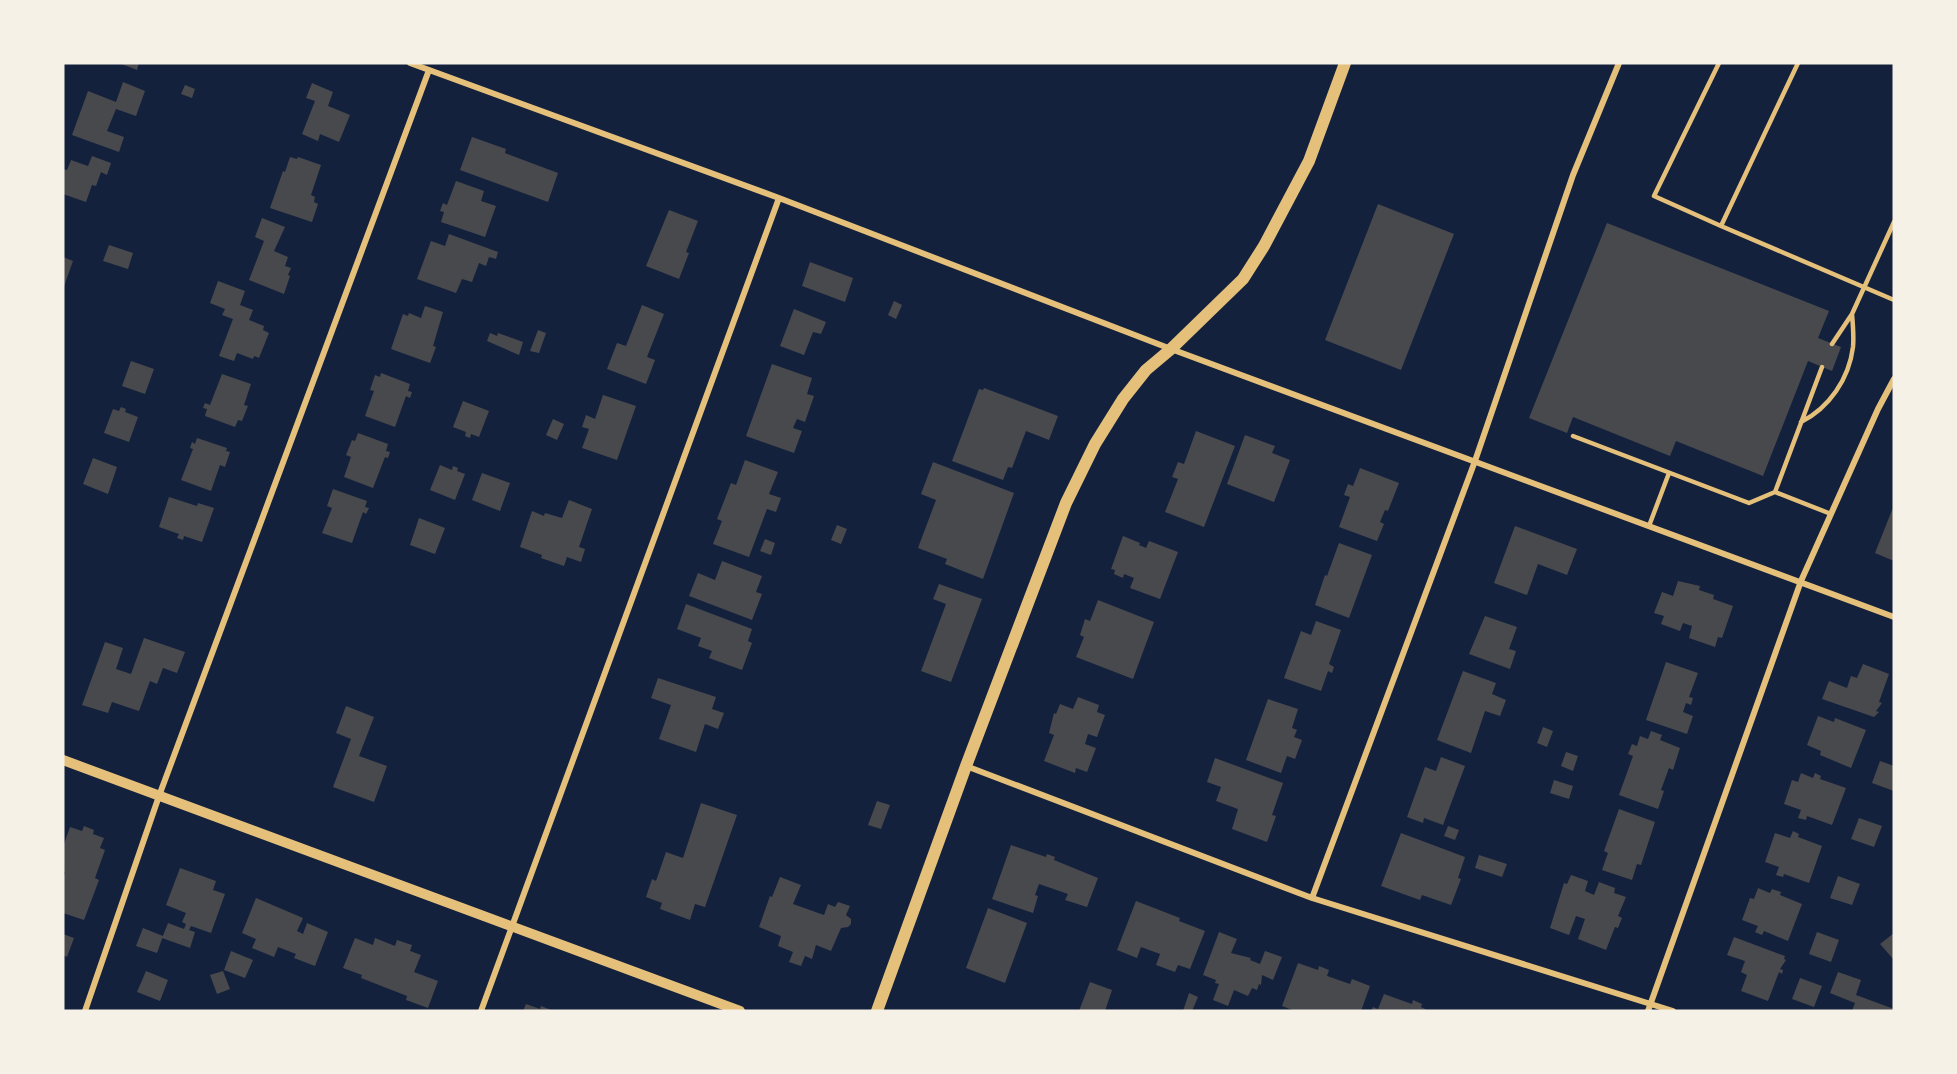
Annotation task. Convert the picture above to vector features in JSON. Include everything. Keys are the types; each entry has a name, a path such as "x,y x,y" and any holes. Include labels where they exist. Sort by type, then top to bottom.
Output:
{"main road":[{"path":"877,1011 966,766 1066,503 1095,444 1146,370 1172,349 1242,279 1264,246 1309,161 1345,63"}],"street":[{"path":"410,63 779,198 1172,349 1894,617"},
{"path":"1312,898 1475,461 1574,175 1619,63"},
{"path":"85,1011 159,796 429,70"},
{"path":"481,1011 779,198"},
{"path":"1648,1011 1802,582 1878,409 1894,379"},
{"path":"63,760 740,1011"},
{"path":"966,766 1312,898 1673,1011"}],"lane":[{"path":"1719,63 1654,196 1894,300"},
{"path":"1721,226 1798,63"},
{"path":"1832,344 1852,314 1894,222"},
{"path":"1801,422 1816,414 1837,391 1850,362 1853,345 1852,314"},
{"path":"1775,492 1822,367"},
{"path":"1573,436 1749,503 1775,492 1831,514"},
{"path":"1649,526 1669,473"}],"building":[{"path":"119,63 139,63 137,70"},
{"path":"123,82 145,91 136,116 116,109 107,131 124,137 119,152 72,135 88,91 116,102"},
{"path":"312,83 333,92 328,106 350,115 339,142 320,134 318,141 302,134 315,101 306,98"},
{"path":"185,85 195,89 192,98 181,94"},
{"path":"472,137 506,149 505,153 558,173 548,202 460,170"},
{"path":"92,156 111,163 107,175 101,172 96,186 92,185 86,202 63,194 63,169 67,170 71,160 88,166"},
{"path":"290,157 297,159 298,157 321,165 311,195 315,197 314,202 318,204 312,222 270,208"},
{"path":"456,181 484,191 481,201 496,206 485,237 441,222 444,212 440,211 443,203 447,205"},
{"path":"1378,204 1454,234 1401,370 1325,340"},
{"path":"669,210 698,221 679,279 646,266"},
{"path":"262,218 285,227 274,251 288,257 285,266 291,268 284,294 249,280 264,241 255,237"},
{"path":"1607,223 1829,311 1818,338 1841,347 1832,371 1808,361 1763,476 1676,441 1670,456 1573,417 1567,433 1529,418"},
{"path":"449,234 498,252 496,259 489,257 486,266 479,263 472,282 462,279 456,293 417,279 431,241 445,246"},
{"path":"109,245 133,253 128,269 103,261"},
{"path":"63,257 73,261 63,289"},
{"path":"810,262 853,278 845,302 802,286"},
{"path":"218,281 245,291 240,305 253,310 249,320 264,326 263,330 269,333 259,358 254,356 253,359 237,353 234,361 219,356 233,319 222,315 225,309 210,303"},
{"path":"894,301 902,305 896,319 888,315"},
{"path":"642,305 664,314 647,357 655,360 646,384 607,369 617,343 626,346"},
{"path":"425,306 443,312 433,346 436,347 430,363 391,349 403,314 408,316 409,313 421,318"},
{"path":"794,309 826,322 821,334 813,332 804,355 780,346"},
{"path":"538,330 546,333 539,353 530,351"},
{"path":"490,333 497,336 498,333 523,342 519,355 487,341"},
{"path":"131,361 154,369 145,394 122,386"},
{"path":"772,364 812,378 807,394 814,396 805,422 797,419 793,428 802,431 794,453 746,436"},
{"path":"381,373 410,384 408,391 412,392 410,398 406,396 395,427 365,416 374,391 370,390 375,375 380,377"},
{"path":"222,374 251,384 244,405 248,406 242,421 238,420 235,427 205,416 207,409 203,408 205,403 210,405"},
{"path":"984,388 1058,416 1049,440 1026,431 1012,468 1008,467 1003,480 952,461 979,389"},
{"path":"603,395 636,406 617,460 582,448 589,429 582,427 586,415 595,419"},
{"path":"463,401 489,411 479,437 471,434 470,438 465,436 466,432 453,427"},
{"path":"121,407 126,409 125,412 138,417 129,442 104,433 113,409 119,411"},
{"path":"553,419 564,424 557,440 546,435"},
{"path":"1196,431 1235,446 1204,527 1165,512 1178,479 1172,477 1178,462 1184,464"},
{"path":"358,433 388,444 386,451 390,452 388,458 385,457 373,488 344,477 351,457 346,455 352,440 355,441"},
{"path":"1245,435 1275,446 1272,453 1290,460 1274,502 1227,484"},
{"path":"197,438 227,448 226,451 230,452 225,467 220,465 211,491 181,480 193,449 190,448 192,442 195,444"},
{"path":"93,458 117,467 108,494 83,484"},
{"path":"745,460 778,472 769,494 781,498 776,512 767,509 749,557 713,544 722,521 717,519 731,483 736,485"},
{"path":"933,462 1014,493 983,579 945,564 947,559 918,548 936,500 921,494"},
{"path":"440,465 452,470 453,466 458,468 457,471 465,474 455,500 430,490"},
{"path":"1360,468 1399,483 1388,511 1385,510 1380,522 1384,524 1377,541 1339,527 1350,497 1344,495 1348,484 1353,486"},
{"path":"482,473 510,483 500,511 472,500"},
{"path":"333,489 367,501 365,507 369,508 366,514 363,512 352,543 322,533 332,508 327,506"},
{"path":"169,497 197,506 198,503 214,508 202,542 184,536 183,540 177,538 179,534 159,527"},
{"path":"569,500 592,509 579,547 585,549 581,562 567,557 564,566 520,547 532,511 544,516 545,513 562,518"},
{"path":"1894,505 1894,561 1875,553"},
{"path":"419,518 445,528 435,554 410,545"},
{"path":"837,525 847,529 841,544 831,540"},
{"path":"1515,526 1577,549 1567,575 1538,564 1527,595 1494,583"},
{"path":"1123,536 1146,548 1149,541 1178,552 1160,599 1130,588 1134,578 1124,574 1123,578 1114,574 1115,570 1111,569"},
{"path":"765,539 775,543 771,555 760,551"},
{"path":"1339,543 1372,555 1349,618 1315,605"},
{"path":"722,561 762,576 756,592 762,594 752,620 689,596 698,573 715,580"},
{"path":"1678,581 1700,586 1699,590 1714,595 1713,599 1733,606 1722,638 1718,637 1715,647 1689,638 1692,626 1683,623 1680,631 1661,624 1664,616 1654,613 1662,592 1673,596"},
{"path":"939,584 982,599 951,682 921,671 946,604 933,599"},
{"path":"1098,600 1154,622 1133,679 1076,657 1084,637 1080,635 1085,619 1090,621"},
{"path":"686,604 752,629 748,641 752,643 742,670 709,658 712,651 698,646 701,638 677,629"},
{"path":"1485,616 1517,627 1509,649 1516,651 1510,669 1469,654"},
{"path":"1316,621 1341,630 1329,664 1334,667 1332,673 1328,671 1321,691 1284,678 1301,631 1311,635"},
{"path":"144,638 185,652 177,673 163,668 157,684 150,681 139,711 112,702 108,713 82,705 105,642 123,648 116,669 131,674"},
{"path":"1666,662 1698,673 1689,697 1693,698 1691,705 1686,703 1683,712 1693,716 1687,734 1646,720"},
{"path":"1863,664 1889,674 1879,702 1882,703 1876,711 1879,712 1874,717 1822,699 1829,681 1847,688 1851,676 1857,678"},
{"path":"1463,671 1496,683 1492,694 1506,700 1500,716 1485,711 1471,753 1437,740"},
{"path":"658,678 716,697 712,709 724,713 718,729 705,724 696,752 659,739 671,705 651,698"},
{"path":"1078,697 1099,705 1097,712 1105,715 1097,737 1088,734 1085,744 1096,748 1087,772 1076,768 1075,773 1044,761 1054,735 1049,733 1054,713 1056,714 1060,704 1073,709"},
{"path":"1268,699 1298,709 1292,728 1297,730 1294,737 1302,740 1295,759 1287,756 1281,773 1246,760"},
{"path":"346,706 374,717 359,756 387,766 374,802 333,787 351,739 336,733"},
{"path":"1818,716 1834,722 1835,718 1866,730 1851,768 1820,755 1821,751 1807,745"},
{"path":"1543,727 1553,731 1547,747 1537,743"},
{"path":"1651,731 1662,735 1660,740 1680,748 1673,770 1669,768 1661,790 1664,791 1658,809 1619,795 1633,756 1628,754 1632,744 1637,746 1640,736 1648,739"},
{"path":"1566,752 1578,756 1573,771 1561,766"},
{"path":"1441,757 1465,766 1443,825 1424,818 1423,823 1407,817 1425,767 1436,771"},
{"path":"1215,758 1283,783 1272,815 1276,816 1267,842 1232,829 1238,809 1216,801 1221,787 1207,782"},
{"path":"1880,761 1894,766 1894,791 1872,783"},
{"path":"1801,773 1813,778 1815,773 1821,776 1820,779 1846,788 1832,825 1807,816 1806,820 1798,818 1801,810 1784,804 1792,780 1798,782"},
{"path":"1554,780 1573,786 1569,799 1550,793"},
{"path":"877,801 890,805 881,829 868,825"},
{"path":"701,803 737,815 705,907 695,904 690,920 660,909 662,903 646,897 652,879 656,881 666,852 683,858"},
{"path":"1619,809 1655,822 1641,865 1637,864 1632,880 1602,870 1608,853 1604,851"},
{"path":"1859,818 1882,826 1874,847 1851,839"},
{"path":"84,826 94,830 93,834 104,838 100,848 105,850 95,878 99,880 84,920 63,913 65,872 63,871 63,847 70,827 82,831"},
{"path":"1448,826 1459,830 1455,840 1444,836"},
{"path":"1793,831 1799,834 1798,837 1822,846 1809,883 1784,874 1783,877 1776,875 1779,867 1765,862 1775,833 1790,838"},
{"path":"1401,833 1465,857 1458,878 1461,879 1451,905 1422,895 1420,900 1381,886"},
{"path":"1011,845 1046,857 1047,854 1055,857 1054,860 1098,878 1087,907 1065,900 1068,894 1039,884 1033,913 992,899"},
{"path":"1479,855 1507,864 1502,877 1475,868"},
{"path":"180,868 216,881 213,890 225,894 211,933 191,926 189,930 195,932 190,948 162,938 168,923 184,929 186,924 182,922 186,913 166,905"},
{"path":"1571,875 1588,881 1585,891 1594,895 1599,882 1615,888 1614,893 1626,897 1618,916 1622,918 1618,928 1615,927 1606,950 1578,939 1585,919 1576,916 1569,935 1550,928 1564,883 1567,884"},
{"path":"1838,876 1860,884 1852,905 1830,898"},
{"path":"780,877 801,885 793,904 824,915 828,904 835,907 838,902 850,906 846,915 851,919 851,924 841,928 831,951 816,945 812,959 805,956 801,966 789,962 793,952 778,946 781,936 759,927 770,896 772,897"},
{"path":"1758,888 1770,893 1772,889 1781,892 1780,895 1802,904 1788,941 1764,931 1762,935 1755,932 1758,926 1742,920 1750,898 1754,899"},
{"path":"256,898 303,918 297,931 303,934 307,923 328,932 315,966 294,958 296,954 278,947 274,957 252,948 256,939 242,933"},
{"path":"1136,901 1180,918 1179,921 1205,931 1190,969 1178,965 1175,972 1156,965 1160,954 1141,947 1137,958 1117,950"},
{"path":"988,908 1027,923 1005,983 966,968"},
{"path":"143,928 163,936 157,953 136,946"},
{"path":"1219,932 1237,939 1231,953 1251,958 1250,960 1260,964 1265,951 1282,957 1273,980 1262,975 1261,985 1259,984 1257,990 1252,988 1248,996 1234,990 1228,1006 1213,1000 1219,984 1215,983 1216,980 1203,975"},
{"path":"1817,932 1839,940 1831,962 1809,954"},
{"path":"1894,933 1894,960 1880,944"},
{"path":"63,934 74,938 67,957 63,955"},
{"path":"1734,937 1785,956 1786,960 1780,969 1783,970 1782,974 1779,972 1768,1001 1741,991 1747,975 1741,972 1745,961 1727,955"},
{"path":"355,938 373,945 375,938 395,946 397,940 412,945 410,951 421,955 414,972 438,981 428,1008 406,1000 407,996 361,978 362,975 343,968"},
{"path":"231,951 253,960 245,978 224,970"},
{"path":"1298,963 1318,970 1319,966 1329,970 1327,976 1350,984 1352,979 1370,986 1361,1011 1295,1011 1282,1006"},
{"path":"146,971 168,980 160,1001 137,992"},
{"path":"223,971 230,989 217,994 210,975"},
{"path":"1838,972 1861,980 1856,995 1894,1009 1894,1011 1852,1011 1855,1003 1830,993"},
{"path":"1800,978 1822,986 1814,1007 1792,999"},
{"path":"1090,982 1112,990 1105,1011 1079,1011"},
{"path":"1189,993 1198,997 1192,1011 1183,1011"},
{"path":"1384,994 1412,1004 1413,1000 1422,1004 1421,1007 1429,1011 1371,1011 1373,1007 1378,1009"},
{"path":"526,1004 540,1009 541,1006 554,1011 523,1011"}]}
